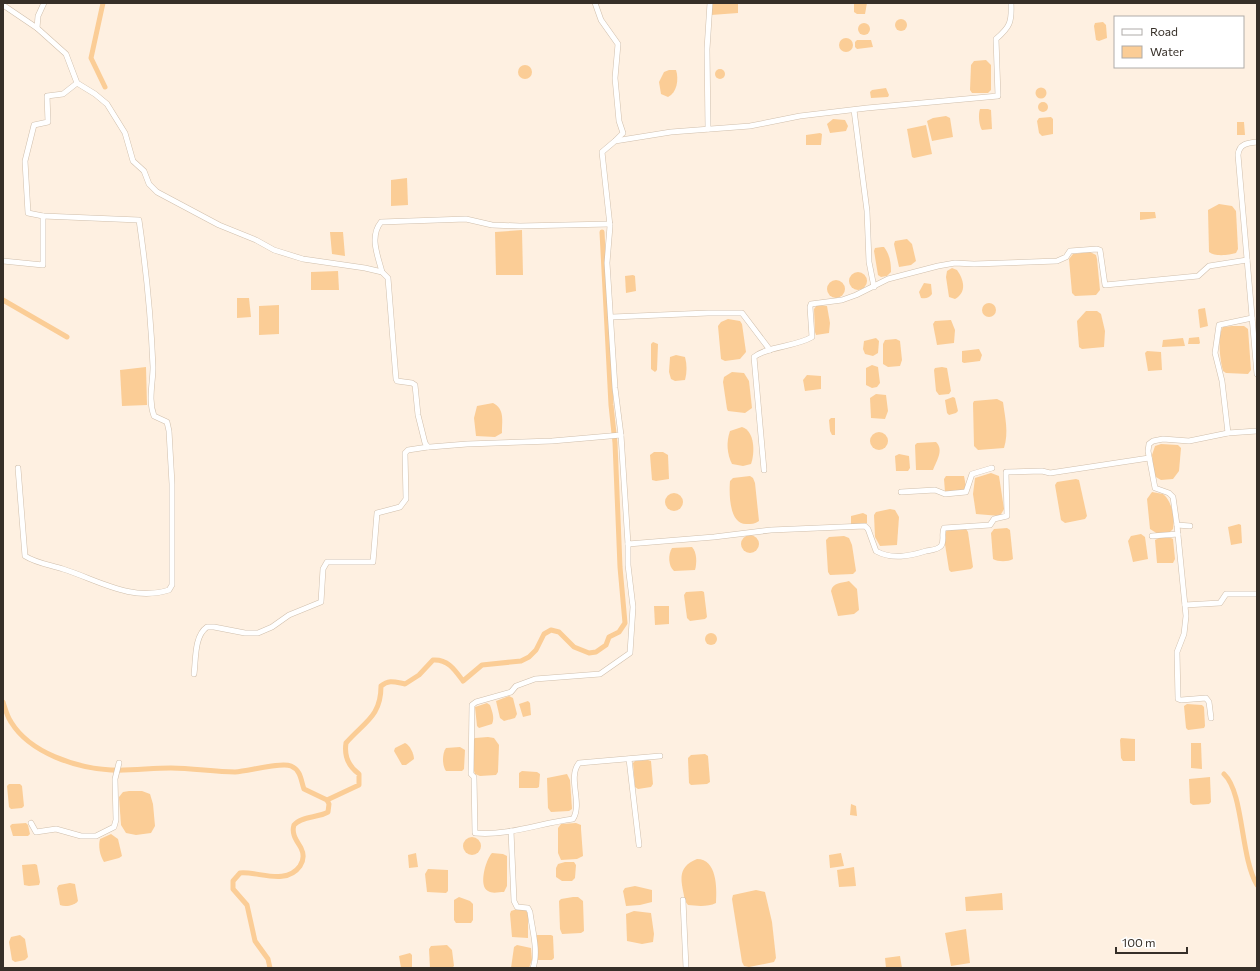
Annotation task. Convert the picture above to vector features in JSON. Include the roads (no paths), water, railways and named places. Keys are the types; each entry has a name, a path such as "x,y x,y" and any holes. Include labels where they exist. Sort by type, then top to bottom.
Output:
{"street":[{"path":"37,28 38,16 44,3"},
{"path":"595,3 601,20 618,44 615,78 619,121 623,133 620,138 602,152 610,224 607,263 612,317 615,388 628,544 628,566 633,607 630,652 600,674 535,679 516,686 510,692 476,702 472,705 471,774 474,777 475,833 485,834 528,829 543,823 573,819 576,803 575,771 579,763 660,756"},
{"path":"708,129 707,49 710,3"},
{"path":"615,141 671,132 750,126 800,116 998,96 996,40 1009,28 1012,14 1011,3"},
{"path":"3,5 37,28 66,54 78,83 107,104 125,133 133,161 144,171 149,184 157,192 220,225 256,240 274,250 303,259 382,272"},
{"path":"18,468 25,556 32,560 64,569 104,586 132,593 158,594 169,590 172,585 173,510 168,431 167,422 154,416 151,408 153,368 146,264 139,220 43,216 28,213 25,160 34,125 48,122 47,96 63,94 78,83"},
{"path":"854,110 866,211 869,262 874,287"},
{"path":"1257,142 1241,146 1238,149 1257,374"},
{"path":"3,261 43,265 43,216"},
{"path":"428,447 418,415 414,385 396,379 388,278 382,272 375,245 376,228 381,222 466,219 492,225 513,226 610,224"},
{"path":"764,470 754,357 770,350 804,342 812,337 811,304 835,302 856,295 894,277 938,266 955,263 974,264 1057,261 1066,257 1070,251 1100,250 1104,285 1198,276 1209,266 1247,260"},
{"path":"612,317 742,313 770,350"},
{"path":"1228,433 1222,381 1215,353 1219,325 1252,318"},
{"path":"1211,718 1209,702 1206,698 1178,699 1177,652 1184,634 1185,604 1178,534 1172,497 1169,493 1155,488 1149,458 1150,444 1153,441 1163,439 1189,441 1228,433 1257,431"},
{"path":"194,674 199,639 202,631 207,627 251,633 266,630 289,615 321,602 323,569 327,562 373,562 377,513 400,507 406,499 405,453 408,450 428,447 552,441 620,435"},
{"path":"628,544 714,537 771,530 865,526 868,529 876,551 902,556 917,555 941,545 944,528 990,525 994,519 1007,516 1006,472 1042,471 1050,473 1149,458"},
{"path":"901,492 935,490 945,494 966,492 972,474 992,468"},
{"path":"1177,525 1190,526"},
{"path":"1152,536 1178,534"},
{"path":"1185,604 1220,603 1226,594 1257,594"},
{"path":"629,759 639,845"},
{"path":"31,823 36,832 56,829 88,837 104,833 114,827 116,820 115,780 119,763"},
{"path":"511,831 514,901 517,907 528,908 530,912 534,941 534,963 532,968"},
{"path":"683,900 686,968"}],"water":[{"path":"711,3 738,3 738,13 711,15"},
{"path":"854,3 867,3 865,14 857,14 854,12"},
{"path":"899,19 903,19 907,25 903,31 899,31 895,27 895,23"},
{"path":"1103,22 1106,25 1107,38 1099,41 1096,40 1094,26 1095,23"},
{"path":"862,23 866,23 870,29 866,35 862,35 858,31 858,27"},
{"path":"846,38 851,40 853,45 851,50 846,52 841,50 839,45 841,40"},
{"path":"857,40 871,40 873,47 857,49 855,47 855,42"},
{"path":"986,60 991,65 991,90 988,93 972,93 970,90 971,65 974,61"},
{"path":"522,65 528,65 532,69 532,75 528,79 522,79 518,75 518,69"},
{"path":"718,69 722,69 725,74 722,79 718,79 715,76 715,72"},
{"path":"676,70 677,81 675,89 668,97 661,94 659,82 664,72"},
{"path":"1041,87 1045,89 1047,93 1045,97 1041,99 1037,97 1035,93 1037,89"},
{"path":"886,88 889,95 888,97 871,98 870,92 872,90"},
{"path":"1043,102 1048,107 1043,112 1038,107"},
{"path":"980,109 991,110 992,129 982,130 979,120"},
{"path":"946,116 950,118 953,137 932,141 927,121 933,118"},
{"path":"1051,117 1053,119 1053,134 1042,136 1039,133 1037,121 1039,118"},
{"path":"833,119 845,120 848,126 846,131 830,133 827,124"},
{"path":"1237,122 1244,122 1245,135 1237,135"},
{"path":"926,125 932,154 914,158 912,157 907,129"},
{"path":"822,134 821,145 806,145 806,135"},
{"path":"407,178 408,205 391,206 391,180"},
{"path":"1219,204 1232,206 1236,211 1238,249 1236,253 1218,255 1209,252 1208,210"},
{"path":"1140,212 1155,212 1156,218 1140,220"},
{"path":"522,230 523,275 496,275 495,232"},
{"path":"330,232 343,232 345,256 332,254"},
{"path":"907,239 912,244 916,261 911,265 899,267 894,244 895,241"},
{"path":"884,247 889,256 891,272 887,276 881,277 878,275 874,251 875,248"},
{"path":"1090,252 1096,255 1100,290 1096,295 1075,296 1072,293 1069,259 1073,254"},
{"path":"952,268 957,270 963,282 963,289 959,296 955,299 949,297 946,277 947,271"},
{"path":"338,271 339,290 311,290 311,272"},
{"path":"854,272 862,272 867,277 865,288 862,290 854,290 849,285 849,277"},
{"path":"625,276 635,276 636,291 626,293"},
{"path":"836,280 842,283 845,289 842,295 836,298 830,295 827,289 830,283"},
{"path":"924,283 931,284 932,294 929,297 921,298 919,292"},
{"path":"237,298 249,298 251,317 237,318"},
{"path":"989,303 994,305 996,310 994,315 989,317 984,315 982,310 984,305"},
{"path":"279,305 279,334 259,335 259,306"},
{"path":"817,305 827,306 830,323 829,333 816,335 814,309"},
{"path":"1205,308 1208,326 1200,328 1198,310"},
{"path":"1086,311 1097,311 1101,314 1105,331 1104,347 1082,349 1079,347 1077,321"},
{"path":"728,319 740,321 742,324 746,352 740,359 725,361 721,359 718,326 721,322"},
{"path":"951,320 955,330 954,343 937,345 933,324 935,321"},
{"path":"1244,326 1248,329 1251,370 1248,374 1226,373 1223,371 1220,355 1221,331 1223,327"},
{"path":"1199,337 1199,344 1188,344 1189,338"},
{"path":"876,338 879,341 878,353 873,356 865,354 863,349 864,341"},
{"path":"1183,338 1185,346 1162,347 1163,340"},
{"path":"896,339 900,341 902,360 900,366 888,367 883,364 883,344 885,340"},
{"path":"653,342 658,344 657,370 655,372 651,369 651,344"},
{"path":"979,349 982,355 980,361 962,362 962,351"},
{"path":"1147,351 1161,352 1162,370 1148,371 1145,353"},
{"path":"676,355 685,357 685,380 675,381 671,379 669,372 670,357"},
{"path":"872,365 878,367 880,383 877,387 872,388 866,385 866,368"},
{"path":"146,367 147,405 122,406 120,370"},
{"path":"935,368 947,368 951,391 949,394 939,395 936,391 934,370"},
{"path":"732,372 744,373 749,381 752,408 745,413 728,411 727,409 723,382 724,377"},
{"path":"807,375 821,376 821,389 805,391 803,380"},
{"path":"876,394 886,395 888,411 885,419 871,418 870,398"},
{"path":"953,397 955,398 958,411 949,415 947,413 945,400"},
{"path":"997,399 1003,402 1005,413 1006,431 1004,448 978,450 974,446 973,403 974,401"},
{"path":"493,403 501,412 502,433 495,437 476,436 474,418 477,406"},
{"path":"831,418 835,418 835,435 832,435 830,431 829,420"},
{"path":"742,427 749,433 753,443 751,464 743,466 732,464 728,448 730,431"},
{"path":"875,432 883,432 888,437 886,448 883,450 875,450 870,445 870,437"},
{"path":"936,442 940,452 933,470 916,470 915,445 917,443"},
{"path":"1161,444 1178,445 1181,448 1179,471 1173,479 1161,480 1154,476 1152,455 1155,446"},
{"path":"654,452 663,452 668,455 669,479 656,481 652,480 650,455"},
{"path":"899,454 909,456 910,468 908,471 896,471 895,456"},
{"path":"991,473 999,476 1004,509 1000,516 976,514 973,494 975,478"},
{"path":"750,476 753,478 755,483 759,521 747,524 741,523 733,514 730,501 730,481 733,478"},
{"path":"946,476 964,476 966,487 965,491 945,492 944,479"},
{"path":"1076,479 1079,480 1087,516 1085,519 1065,523 1061,520 1055,485 1057,482"},
{"path":"1152,492 1163,494 1171,505 1174,525 1170,532 1158,534 1150,529 1147,499"},
{"path":"674,493 680,496 683,502 680,508 674,511 668,508 665,502 668,496"},
{"path":"890,509 895,510 899,517 897,545 880,546 875,537 874,515 876,512"},
{"path":"863,513 867,515 867,523 851,525 851,516"},
{"path":"1239,524 1241,525 1242,543 1231,545 1228,527"},
{"path":"1007,528 1010,530 1013,559 1006,561 995,560 993,559 991,533 994,529"},
{"path":"947,529 966,529 968,532 973,567 971,569 951,572 949,570 944,538"},
{"path":"1141,534 1145,537 1148,559 1133,562 1128,541 1131,536"},
{"path":"746,535 754,535 759,540 757,551 754,553 746,553 741,548 741,540"},
{"path":"844,536 849,538 852,545 856,571 853,574 830,575 828,572 826,540 829,537"},
{"path":"1159,538 1173,539 1175,559 1173,563 1157,563 1155,540"},
{"path":"692,547 696,558 695,570 674,571 669,560 672,548"},
{"path":"849,581 857,589 859,610 854,614 838,616 831,591 836,584"},
{"path":"686,592 704,592 707,617 705,619 690,621 687,618 684,595"},
{"path":"654,606 669,606 669,624 655,625"},
{"path":"709,633 713,633 717,639 713,645 709,645 705,641 705,637"},
{"path":"509,696 513,698 517,714 515,718 504,721 500,718 496,701"},
{"path":"528,701 530,703 531,715 523,717 519,704"},
{"path":"487,703 490,705 492,710 493,722 492,724 479,728 477,726 475,707"},
{"path":"1187,704 1202,705 1204,707 1204,728 1188,730 1186,728 1184,706"},
{"path":"475,738 494,738 499,745 498,772 496,775 480,776 475,774 474,771 473,740"},
{"path":"1121,738 1135,739 1135,761 1123,761 1121,758"},
{"path":"405,743 409,746 414,759 406,765 402,765 394,751 395,748"},
{"path":"1191,743 1201,743 1202,769 1191,768"},
{"path":"460,747 465,750 464,769 462,771 446,771 443,763 443,756 446,748"},
{"path":"705,754 708,756 710,782 707,784 691,785 689,783 688,758 691,755"},
{"path":"635,761 651,761 653,784 651,787 638,789 635,787 633,763"},
{"path":"522,771 537,772 540,774 539,787 519,788 519,773"},
{"path":"567,774 570,780 572,809 569,811 551,812 548,808 547,778"},
{"path":"1210,777 1211,802 1209,804 1193,805 1190,803 1189,779"},
{"path":"9,784 20,784 22,786 24,806 22,808 11,809 9,807 7,786"},
{"path":"142,791 150,794 153,804 155,826 151,833 136,835 126,833 121,825 119,797 123,792"},
{"path":"851,804 856,806 857,816 850,815"},
{"path":"26,823 30,834 28,836 13,836 10,826 12,824"},
{"path":"576,823 581,825 583,856 577,859 561,860 558,853 558,828 561,824"},
{"path":"111,834 118,839 122,856 104,862 101,857 99,845 100,839"},
{"path":"472,837 478,840 481,846 478,852 472,855 466,852 463,846 466,840"},
{"path":"416,853 418,867 409,868 408,855"},
{"path":"492,853 507,856 507,886 504,892 494,893 485,888 483,878 485,866"},
{"path":"841,853 844,866 830,868 829,855"},
{"path":"697,859 704,860 712,869 716,882 716,903 702,906 688,905 685,901 682,882 683,871 685,867"},
{"path":"574,862 576,865 575,878 572,881 562,881 556,877 556,868 558,864"},
{"path":"22,865 37,865 40,882 39,885 24,885"},
{"path":"854,867 856,886 839,887 837,870"},
{"path":"428,869 448,870 448,891 446,893 427,892 425,874"},
{"path":"70,883 75,884 78,901 69,906 60,905 57,888 59,885"},
{"path":"635,886 652,890 652,902 626,906 623,891 625,888"},
{"path":"756,890 765,892 772,922 776,958 774,962 749,967 744,966 742,962 732,899 733,895"},
{"path":"1002,893 1003,910 966,911 965,897"},
{"path":"459,897 470,901 473,904 473,920 471,923 456,923 454,920 454,900"},
{"path":"578,897 583,901 584,931 581,933 562,934 560,929 559,901 561,899"},
{"path":"517,909 525,910 528,913 528,938 512,937 510,914 511,911"},
{"path":"634,911 651,913 654,934 653,942 642,944 627,941 626,914"},
{"path":"966,929 970,963 951,966 945,933"},
{"path":"20,935 25,939 28,957 25,960 15,962 12,960 9,942 11,937"},
{"path":"537,935 553,936 554,958 552,960 536,960"},
{"path":"447,945 452,950 454,966 452,968 430,968 429,949 431,946"},
{"path":"517,945 531,948 532,960 529,968 511,968 514,947"},
{"path":"410,953 412,955 412,968 401,968 399,956"},
{"path":"900,956 902,968 886,968 885,958"}],"waterway":[{"path":"103,3 91,58 105,87"},
{"path":"327,800 359,785 359,774 352,768 346,756 346,743 375,712 378,705 381,686 387,682 405,684 419,675 433,660 447,663 454,669 463,681 482,665 521,661 529,657 536,650 544,634 551,630 559,632 574,647 589,653 596,652 606,645 609,637 619,632 625,623 620,567 615,443 611,405 602,232"},
{"path":"3,300 67,337"},
{"path":"3,702 10,720 19,733 30,742 55,757 83,766 111,770 171,768 235,772 286,765 297,770 304,789 327,800 329,804 328,812 301,820 294,825 294,834 303,855 300,866 294,872 280,876 240,873 233,881 233,889 247,905 255,941 268,959 270,968"},
{"path":"1224,774 1235,795 1247,858 1257,885"}]}
